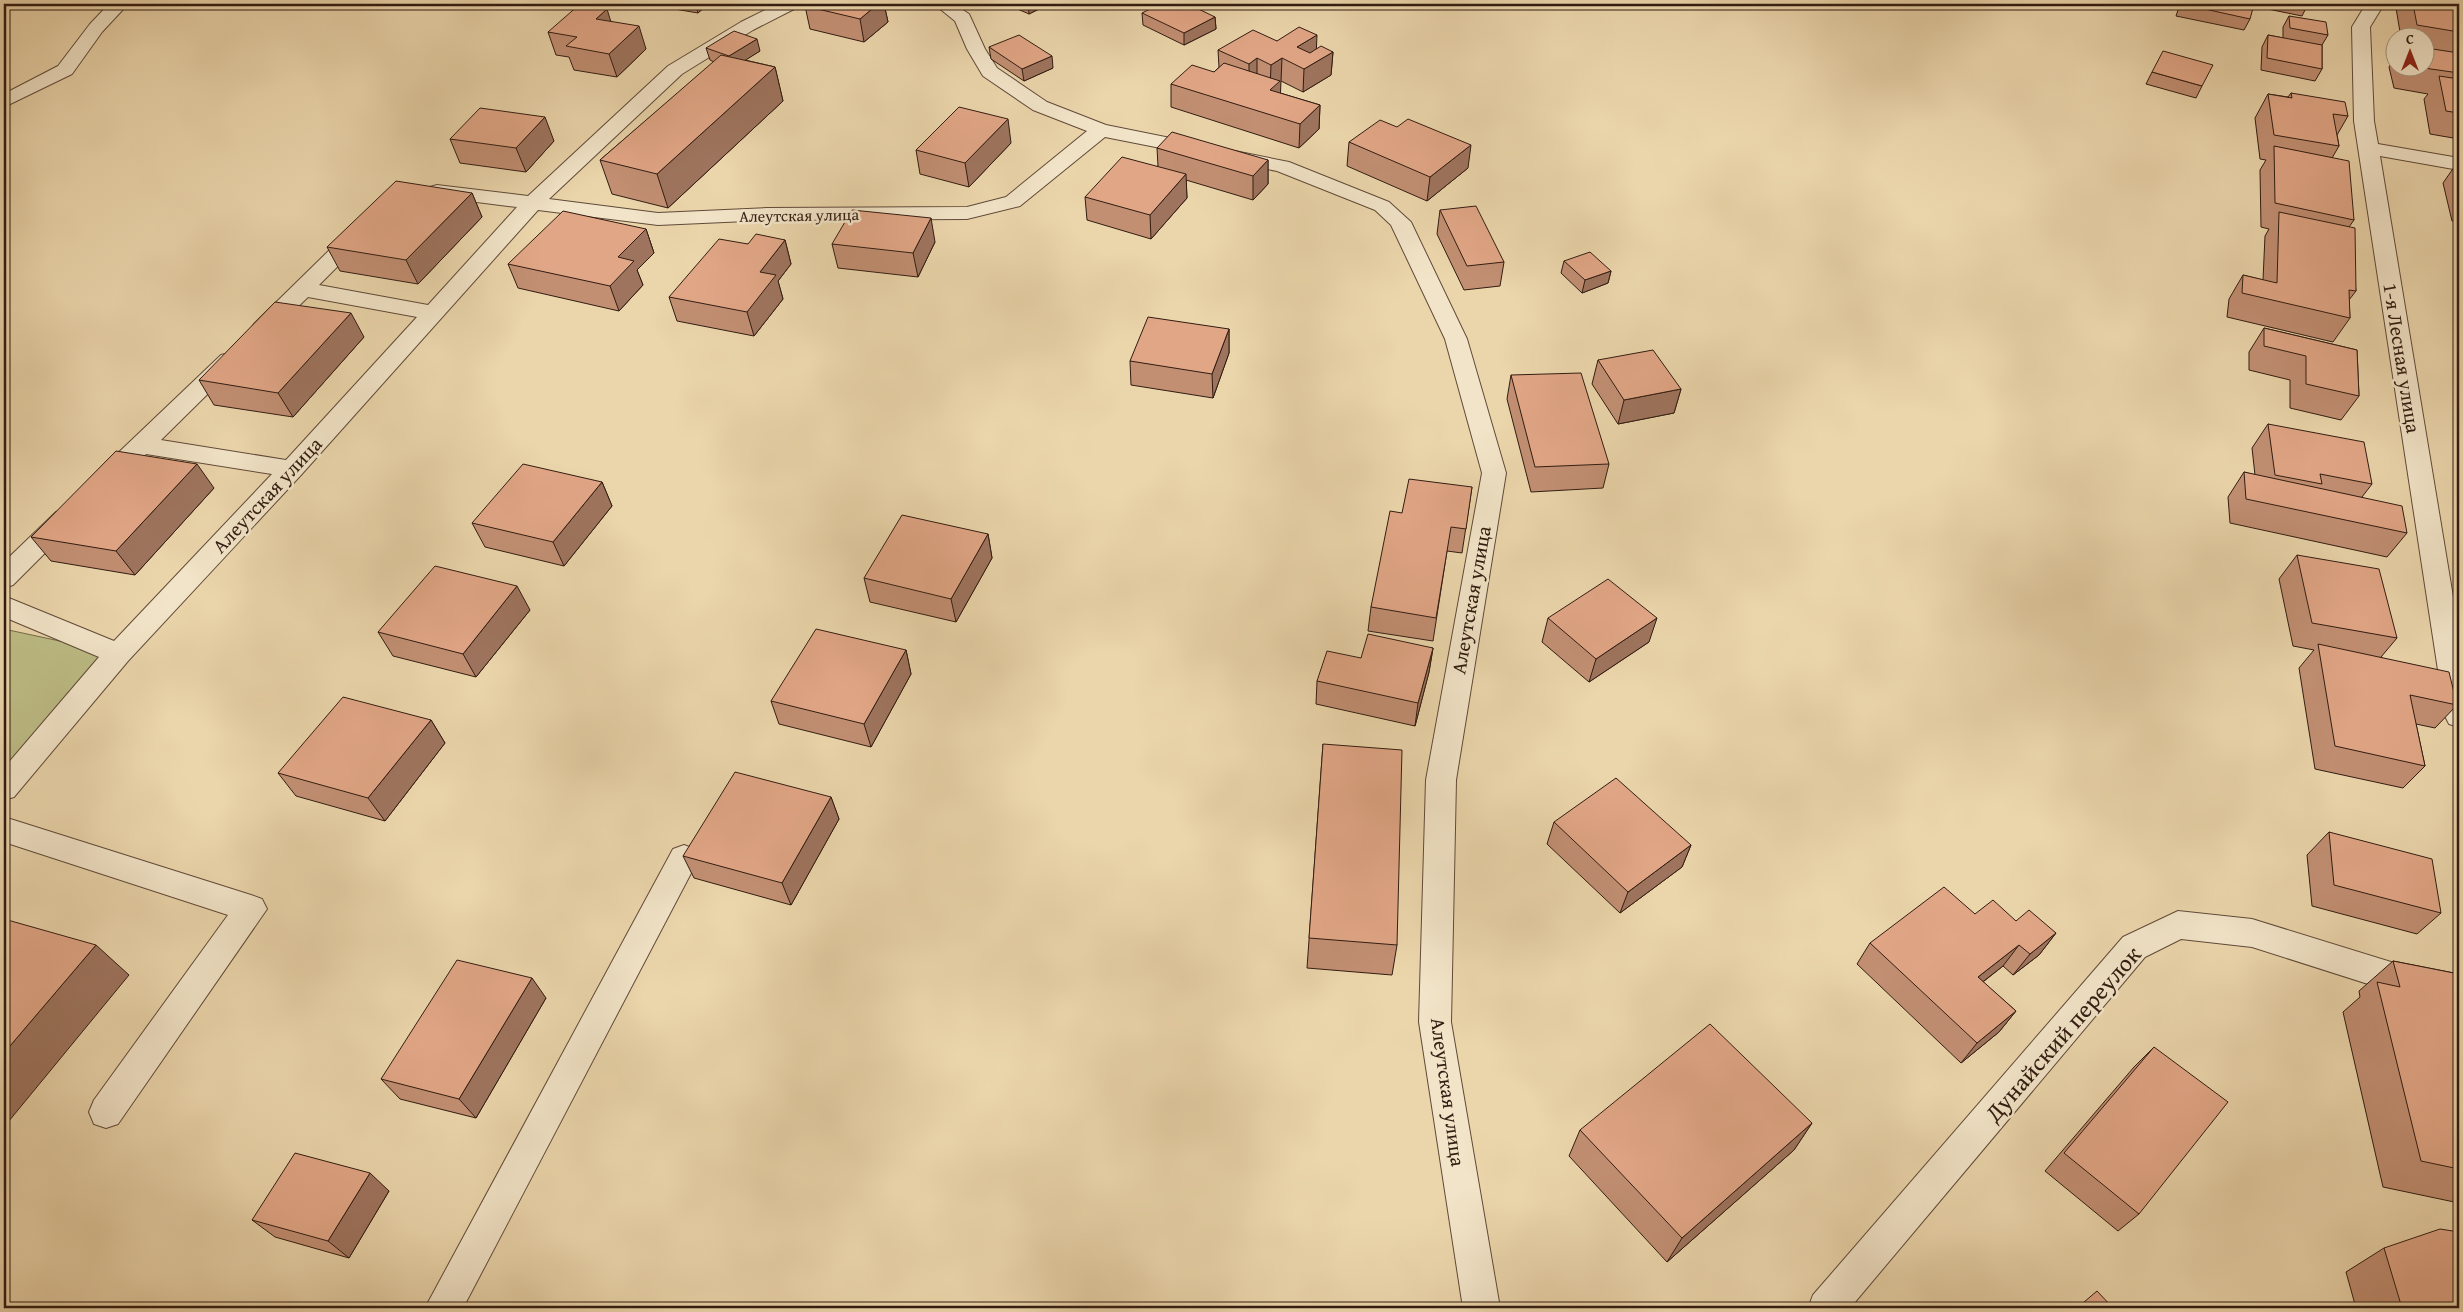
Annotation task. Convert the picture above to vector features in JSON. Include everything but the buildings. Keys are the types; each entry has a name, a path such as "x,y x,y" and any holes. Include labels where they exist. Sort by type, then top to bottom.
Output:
{"street":[{"path":"4,101 64,70 96,28 119,4"},
{"name":"Алеутская улица","path":"4,788 118,654 292,469 532,204 675,70 747,26 790,4"},
{"name":"Алеутская улица","path":"944,4 963,18 976,49 990,72 1040,106 1101,130 1282,166 1382,206 1400,222 1456,339 1494,473 1441,780 1435,1022 1482,1308"},
{"name":"1-я Лесная улица","path":"2375,4 2361,26 2364,121 2459,716"},
{"name":"Алеутская улица","path":"532,204 658,219 767,214 967,213 1013,202 1101,130"},
{"path":"2368,148 2459,164"},
{"path":"417,188 532,204"},
{"path":"4,578 373,221"},
{"path":"303,289 433,313"},
{"path":"142,445 292,469"},
{"path":"4,606 118,654"},
{"path":"4,830 251,909 106,1112"},
{"path":"443,1308 684,858"},
{"name":"Дунайский переулок","path":"1826,1308 2134,946 2178,925 2252,933 2459,998"}],"shaded area":[{"path":"4,629 106,651 4,771"}]}
